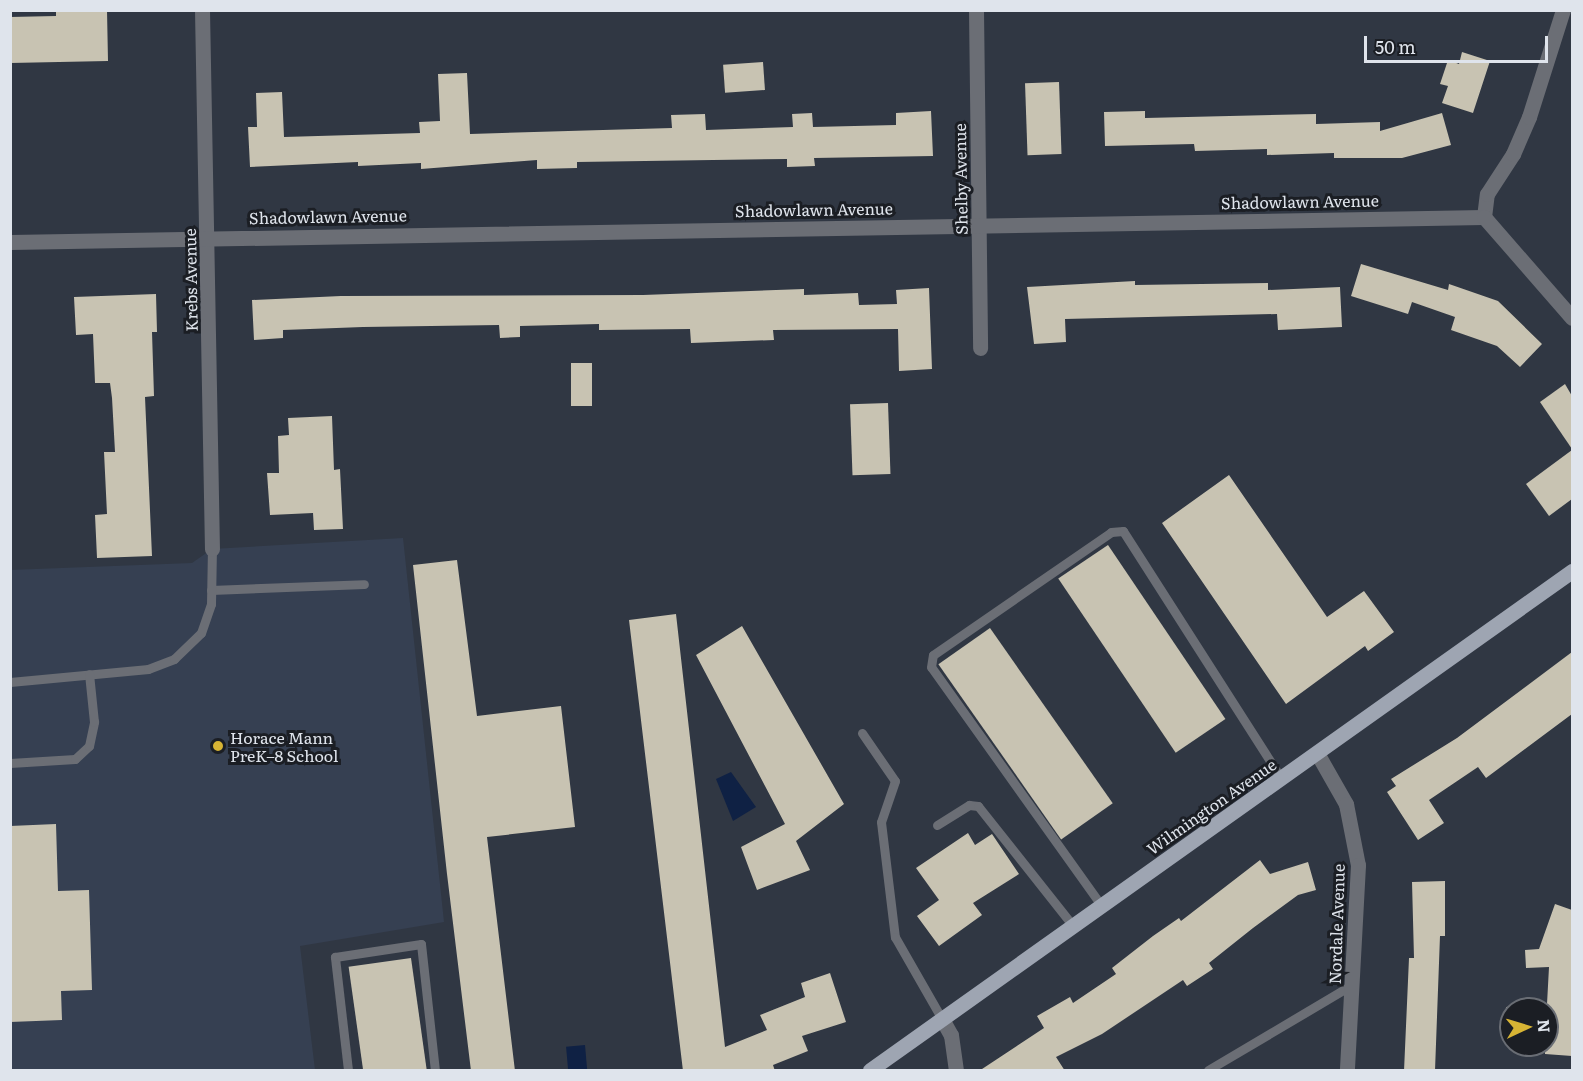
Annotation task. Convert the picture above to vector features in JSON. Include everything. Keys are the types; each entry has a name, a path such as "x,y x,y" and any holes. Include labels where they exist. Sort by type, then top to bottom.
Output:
{"main road":[{"name":"Wilmington Avenue","path":"870,1071 1572,571"}],"street":[{"name":"Krebs Avenue","path":"201,10 212,549"},
{"name":"Shelby Avenue","path":"976,10 980,348"},
{"path":"1563,10 1529,117 1513,154 1487,194 1484,217 1572,318"},
{"name":"Shadowlawn Avenue","path":"10,242 207,236 1484,217"},
{"name":"Nordale Avenue","path":"1317,753 1346,804 1353,829 1358,865 1347,1071"},
{"path":"942,1019 951,1035 956,1071"}],"lane":[{"path":"1101,905 931,667 933,655 1111,531 1123,531 1281,778"},
{"path":"10,682 148,669 174,659 201,633 211,590 212,549"},
{"path":"211,590 364,584"},
{"path":"10,763 75,759 89,746 94,722 89,674"},
{"path":"862,732 895,780 881,822 895,937 942,1019"},
{"path":"937,825 969,805 978,806 1073,926"},
{"path":"348,1071 335,957 421,944 435,1071"},
{"path":"1208,1071 1352,985"}],"shaded area":[{"name":"Horace Mann PreK–8 School","path":"403,538 444,922 300,946 315,1070 11,1070 10,570 192,563 212,549"}],"water":[{"path":"731,772 756,807 733,821 716,779"},
{"path":"585,1045 587,1070 568,1070 566,1047"}],"building":[{"path":"56,10 107,10 108,61 10,63 10,17 56,16"},
{"path":"1462,52 1490,61 1473,113 1442,103 1448,86 1440,84 1448,60 1459,64"},
{"path":"763,62 765,90 725,93 723,65"},
{"path":"467,73 470,134 672,128 671,115 705,114 706,130 793,127 792,114 812,113 813,127 896,125 896,113 931,111 933,156 814,158 815,166 787,167 787,159 577,162 577,168 537,169 537,160 421,169 421,163 358,166 358,162 250,167 248,127 257,127 256,93 282,92 284,137 420,133 419,122 440,121 438,74"},
{"path":"1059,82 1062,154 1028,155 1025,83"},
{"path":"1145,111 1145,118 1316,114 1316,124 1380,122 1380,131 1442,113 1451,145 1402,158 1334,158 1334,153 1267,155 1267,149 1195,151 1194,144 1105,146 1104,112"},
{"path":"1361,264 1448,290 1449,284 1498,301 1542,344 1520,367 1497,346 1451,330 1455,317 1412,302 1408,314 1351,296"},
{"path":"1135,281 1135,285 1268,283 1268,290 1340,287 1342,327 1278,330 1277,314 1065,319 1066,342 1034,344 1027,287"},
{"path":"929,288 932,369 899,371 898,329 773,330 774,340 691,343 690,329 599,330 599,324 520,326 520,337 500,338 499,325 363,327 283,330 283,338 254,340 252,300 341,296 643,295 804,289 804,295 858,293 859,305 897,304 896,290"},
{"path":"156,294 157,332 152,332 154,396 145,397 152,556 97,558 95,515 107,514 104,452 115,452 112,398 110,383 95,383 93,334 76,335 74,297"},
{"path":"571,363 592,363 592,406 571,406"},
{"path":"1565,384 1572,396 1572,449 1540,402"},
{"path":"888,403 890,474 853,475 850,404"},
{"path":"332,416 334,470 340,469 343,529 314,530 313,513 270,515 267,473 279,473 278,436 289,435 288,418"},
{"path":"1572,450 1572,499 1549,516 1526,484"},
{"path":"1229,475 1327,617 1364,591 1394,632 1368,651 1365,646 1286,704 1162,523"},
{"path":"1108,545 1225,719 1176,753 1058,579"},
{"path":"457,560 477,716 561,706 575,827 487,837 515,1071 471,1071 447,874 413,565"},
{"path":"676,614 725,1047 767,1030 760,1015 805,997 801,983 830,973 846,1022 802,1036 808,1051 773,1065 775,1071 683,1071 629,620"},
{"path":"742,626 844,804 796,841 810,870 757,890 741,847 785,824 696,655"},
{"path":"990,628 1113,803 1061,839 938,664"},
{"path":"1572,652 1572,714 1486,778 1478,767 1429,800 1444,823 1418,840 1387,792 1396,786 1391,779 1457,738"},
{"path":"56,824 58,891 89,890 92,990 61,991 62,1020 10,1022 10,826"},
{"path":"968,833 975,845 992,834 1019,874 973,903 982,915 939,946 917,916 939,900 916,868"},
{"path":"1260,860 1270,874 1308,862 1316,890 1298,895 1253,928 1209,963 1213,969 1187,986 1183,980 1102,1034 1056,1057 1065,1071 979,1071 1044,1028 1037,1016 1070,997 1073,1003 1116,974 1112,968 1179,918 1181,921"},
{"path":"1445,881 1445,936 1440,936 1435,1071 1404,1071 1409,958 1414,958 1412,882"},
{"path":"1555,904 1572,910 1572,1056 1559,1055 1559,997 1547,997 1549,967 1526,968 1525,950 1539,949"},
{"path":"411,958 427,1070 363,1070 349,967"}],"place":[{"name":"Horace Mann PreK–8 School","path":"218,746"}]}
